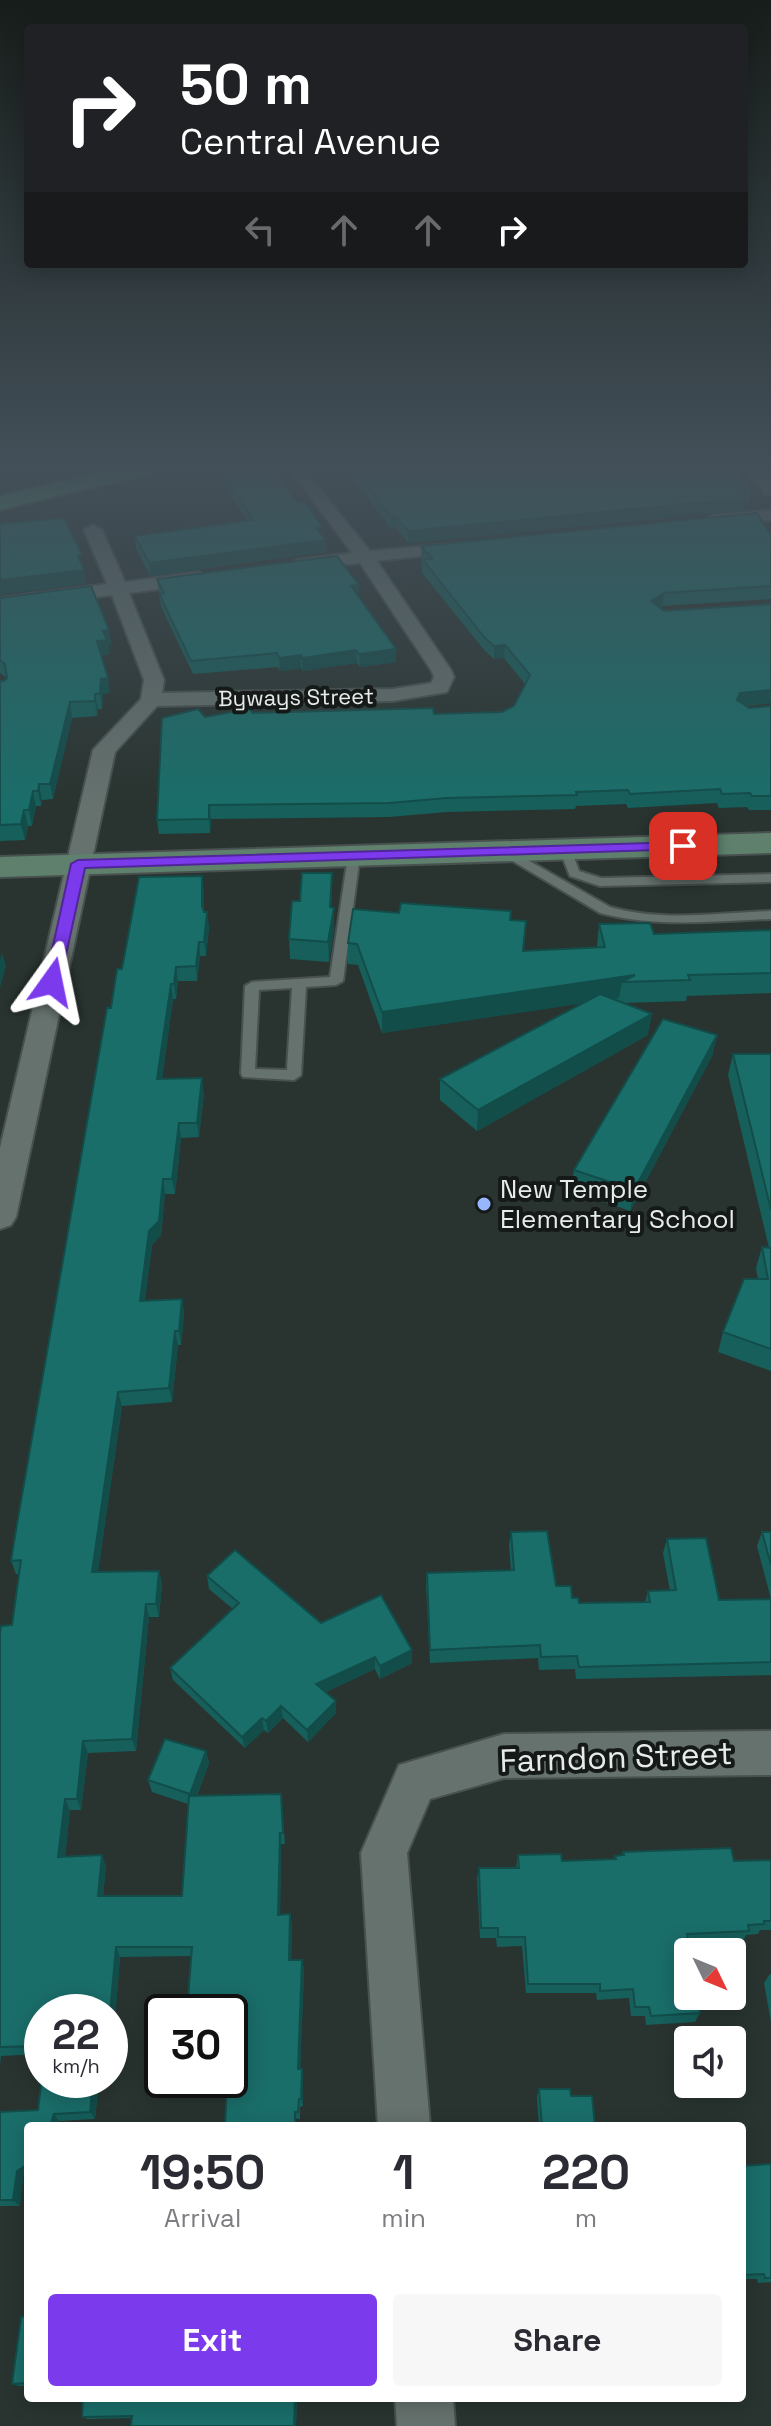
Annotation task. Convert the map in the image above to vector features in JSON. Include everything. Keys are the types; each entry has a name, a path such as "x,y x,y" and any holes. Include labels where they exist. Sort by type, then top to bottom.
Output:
{"street":[{"path":"0,1217 104,750 151,700 154,680 143,646 113,581"},
{"path":"0,604 173,581"},
{"name":"Byways Street","path":"151,700 393,695 440,688 444,677 441,670 381,581"},
{"path":"0,867 771,843"},
{"name":"Farndon Street","path":"404,2122 384,1853 415,1781 504,1756 771,1753"},
{"path":"424,2402 426,2426"}],"lane":[{"path":"565,849 574,873 600,882 771,878"},
{"path":"505,851 605,910 619,915 646,918 771,915"},
{"path":"299,983 294,1075 248,1074 252,986 299,983 336,981 354,856"}],"building":[{"path":"158,581 356,581 359,585 351,586 396,649 359,654 356,650 302,658 301,655 279,658 277,653 191,661 163,602 160,594 164,593"},
{"path":"440,581 771,581 771,586 664,593 651,601 664,611 771,604 771,690 740,693 737,700 749,708 771,706 771,796 722,794 720,789 630,794 628,790 389,803 209,805 209,819 157,820 162,718 198,709 205,717 249,709 253,713 433,708 434,714 502,712 514,706 530,675 505,645 494,646"},
{"path":"91,586 109,630 103,631 107,640 97,641 108,678 101,679 100,693 95,694 95,701 70,702 50,784 39,784 38,791 33,791 29,810 24,810 21,824 0,825 0,681 7,678 5,664 0,660 0,598"},
{"path":"302,873 332,873 330,907 334,908 328,942 289,939 292,901 300,901"},
{"path":"202,876 202,906 207,912 204,942 199,942 196,966 176,967 157,1079 202,1078 197,1123 179,1123 172,1179 163,1179 159,1221 149,1231 140,1301 182,1299 179,1331 175,1331 169,1388 118,1392 92,1572 159,1571 156,1604 146,1604 132,1739 83,1741 77,1799 65,1799 58,1857 102,1855 98,1896 182,1896 189,1796 281,1794 283,1833 280,1833 278,1915 290,1914 289,1960 302,1960 298,2069 302,2069 301,2099 298,2112 295,2112 295,2122 225,2122 226,2098 248,2098 248,1994 188,1994 192,1947 116,1947 112,1994 24,1994 24,2046 0,2047 0,1633 1,1626 12,1625 21,1560 11,1561 16,1530 107,1008 111,1008 117,969 122,969 139,877"},
{"path":"401,903 511,911 510,920 526,921 523,951 605,947 599,924 650,923 654,934 771,930 771,973 688,975 690,980 622,982 635,975 382,1012 357,944 348,943 353,909 399,913"},
{"path":"600,994 652,1014 478,1110 440,1079"},
{"path":"663,1019 717,1035 634,1190 574,1170"},
{"path":"733,1054 771,1054 771,1210"},
{"path":"762,1247 771,1248 771,1349 723,1332 744,1279 768,1279"},
{"path":"547,1531 556,1586 571,1586 572,1598 578,1598 579,1603 650,1602 648,1591 676,1590 667,1539 706,1538 719,1600 771,1599 771,1662 579,1667 577,1656 541,1657 540,1645 430,1650 427,1573 514,1570 511,1532"},
{"path":"762,1532 771,1532 771,1565"},
{"path":"235,1550 321,1623 381,1595 412,1650 380,1666 375,1657 316,1684 336,1701 307,1730 281,1706 266,1721 262,1718 242,1737 170,1668 239,1603 207,1576"},
{"path":"165,1739 206,1751 190,1794 148,1780"},
{"path":"731,1848 734,1861 771,1860 771,1921 748,1925 749,1931 687,1934 688,1938 674,1938 674,2010 699,2010 700,2013 651,2016 649,2007 635,2007 633,1989 600,1991 600,1984 528,1984 525,1937 498,1937 498,1928 481,1928 479,1868 519,1868 518,1855 561,1854 562,1861 616,1859 615,1856 624,1855 623,1852"},
{"path":"539,2089 570,2089 571,2096 592,2096 595,2122 542,2122"},
{"path":"39,2098 91,2098 90,2112 54,2114 51,2122 24,2122 24,2167 17,2171 13,2200 0,2200 0,2112 38,2110"},
{"path":"771,2164 771,2278 765,2278 764,2274 746,2275 746,2166"},
{"path":"21,2317 24,2317 24,2383 12,2384"},
{"path":"83,2402 295,2402 294,2426 131,2426 132,2416 82,2417"}],"place":[{"name":"New Temple Elementary School","path":"484,1204"}],"route":[{"path":"52,982 78,864 683,846"}]}
